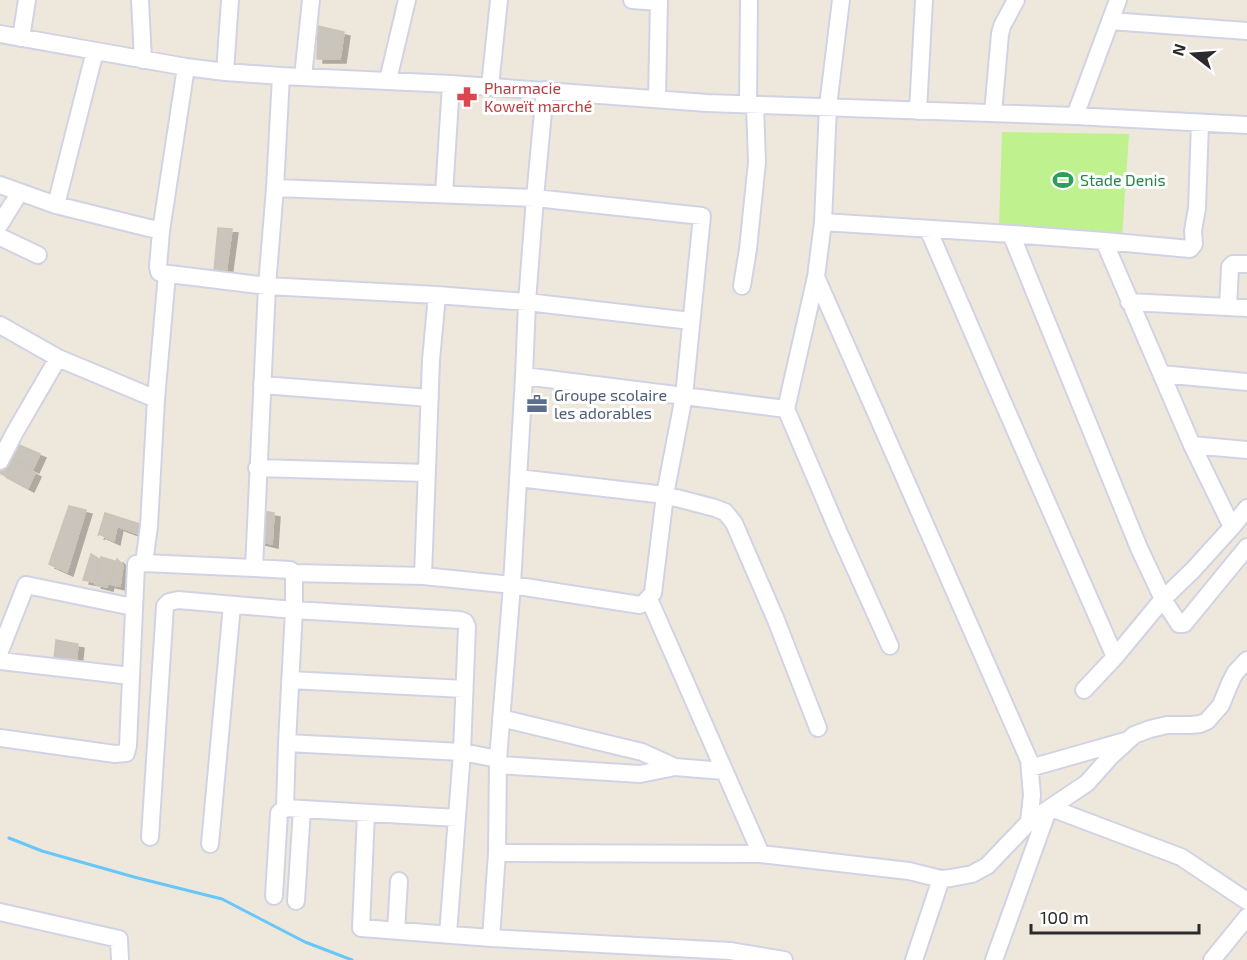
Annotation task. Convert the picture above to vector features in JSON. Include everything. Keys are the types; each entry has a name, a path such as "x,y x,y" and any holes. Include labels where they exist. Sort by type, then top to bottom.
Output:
{"street":[{"path":"21,38 27,0"},
{"path":"140,0 143,60"},
{"path":"225,72 230,0"},
{"path":"303,77 312,0"},
{"path":"388,80 407,0"},
{"path":"490,86 499,0"},
{"path":"632,0 659,1 657,98"},
{"path":"741,286 748,249 757,162 752,105 749,0"},
{"path":"841,0 828,106 823,222 816,277 786,409 890,646"},
{"path":"918,111 924,0"},
{"path":"993,113 1000,34 1016,0"},
{"path":"1076,116 1118,0"},
{"path":"1110,21 1247,31"},
{"path":"0,34 143,60 225,72 490,86 752,105 1076,116 1247,125"},
{"path":"56,205 95,51"},
{"path":"186,67 161,231 159,272 267,286 527,302 691,321"},
{"path":"254,568 257,468 281,76"},
{"path":"444,194 451,84"},
{"path":"491,938 497,854 498,762 512,585 527,302 545,90"},
{"path":"823,222 1011,234 1190,249 1194,244 1193,231 1197,208 1200,123"},
{"path":"0,185 56,205 161,231"},
{"path":"0,738 115,754 126,753 136,564 290,570 294,573 423,576 512,585 639,605 649,599 653,593 665,495 684,396 702,216 535,198 275,188"},
{"path":"0,224 20,192"},
{"path":"928,229 1114,657"},
{"path":"1011,234 1139,548 1163,599 1177,622 1184,624 1247,547"},
{"path":"0,237 38,255"},
{"path":"1104,241 1192,445 1232,526"},
{"path":"1228,307 1230,267 1233,264 1247,264"},
{"path":"144,563 149,526 156,399 167,274"},
{"path":"816,277 1029,760 1032,795 1029,822"},
{"path":"423,576 431,360 437,295"},
{"path":"1129,302 1247,308"},
{"path":"0,325 58,358 156,399"},
{"path":"0,461 7,428 58,358"},
{"path":"1161,374 1247,382"},
{"path":"524,376 786,409"},
{"path":"262,385 430,398"},
{"path":"1192,445 1247,450"},
{"path":"257,468 427,473"},
{"path":"518,478 665,495 725,512 734,523 776,620 818,728"},
{"path":"1084,690 1163,599 1193,570 1247,508"},
{"path":"285,808 294,573"},
{"path":"0,651 26,585 133,607"},
{"path":"649,599 761,854"},
{"path":"150,837 165,606 169,602 178,600 460,620 465,622 467,627 462,752 448,934"},
{"path":"210,844 232,605"},
{"path":"497,854 761,854 909,871 940,879 972,874 987,866 1029,822 1087,783 1134,735 1167,725 1200,724 1207,721 1221,705 1235,673 1247,660"},
{"path":"0,661 130,676"},
{"path":"290,680 464,689"},
{"path":"501,718 642,752 675,766 724,771"},
{"path":"1030,768 1128,740"},
{"path":"287,743 462,752 498,762 640,774 675,766"},
{"path":"274,896 279,813 285,808 457,818"},
{"path":"296,901 302,809"},
{"path":"1049,809 1181,857 1247,901"},
{"path":"994,960 1049,809"},
{"path":"366,813 361,928 491,938 730,951 784,960"},
{"path":"914,960 940,879"},
{"path":"396,931 399,881"},
{"path":"0,912 119,939 120,960"},
{"path":"1212,960 1242,935 1247,917"}],"green space":[{"name":"Stade Denis","path":"1002,132 1129,134 1122,238 999,226"}],"building":[{"path":"318,26 344,32 340,59 317,59"},
{"path":"218,228 232,229 226,273 214,271"},
{"path":"10,441 40,454 33,469 7,456"},
{"path":"5,456 35,473 28,488 0,473"},
{"path":"69,506 86,510 67,572 49,564"},
{"path":"262,511 274,513 272,544 259,541"},
{"path":"105,513 140,524 138,534 117,526 114,541 99,534 98,536"},
{"path":"91,554 99,559 93,582 83,580"},
{"path":"101,557 115,561 107,587 95,584"},
{"path":"117,559 123,565 120,586 110,584"},
{"path":"56,640 78,644 76,663 68,659 67,662 54,660"}],"waterway":[{"path":"9,838 42,851 222,899 305,942 352,960"}],"place":[{"name":"Pharmacie Koweït marché","path":"467,97"},
{"name":"Stade Denis","path":"1063,180"},
{"name":"Groupe scolaire les adorables","path":"537,404"}]}
